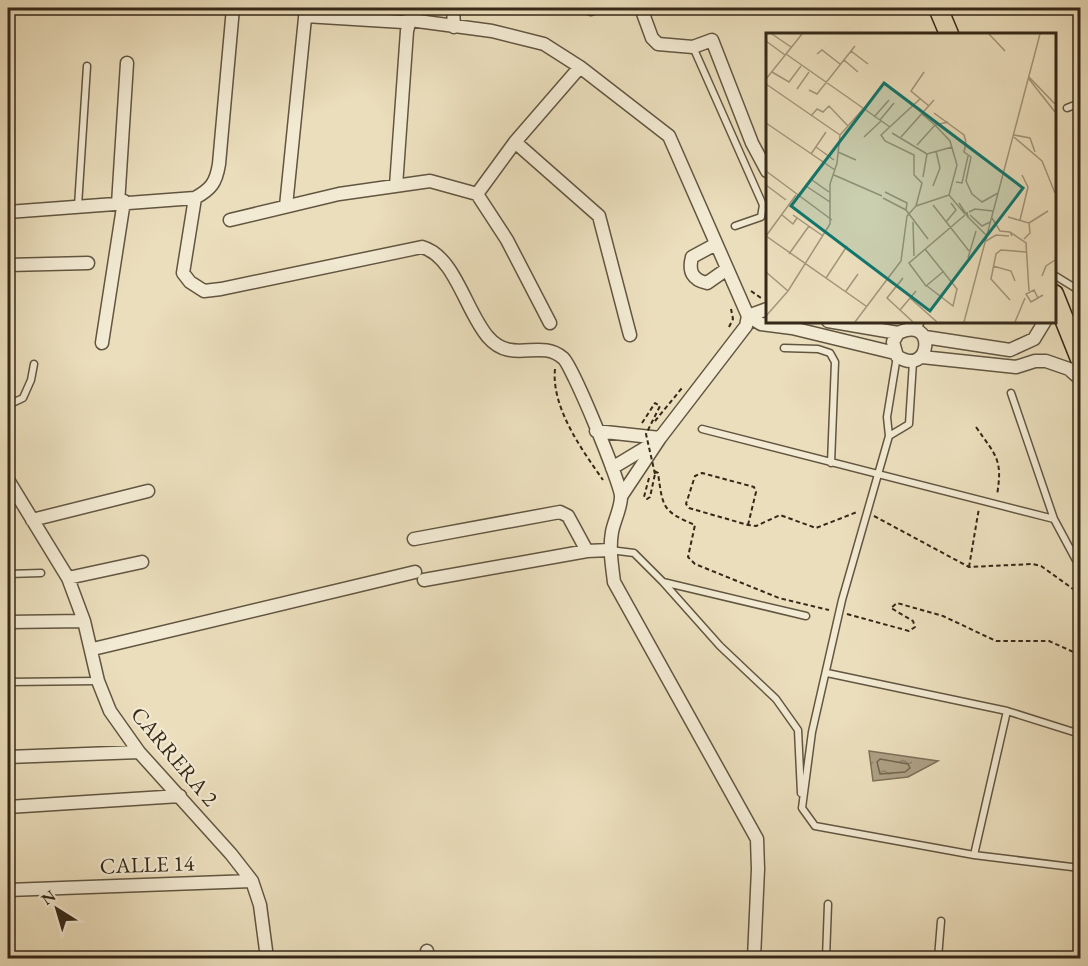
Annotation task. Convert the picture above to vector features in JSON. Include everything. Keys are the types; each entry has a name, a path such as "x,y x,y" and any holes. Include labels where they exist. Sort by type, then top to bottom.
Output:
{"main road":[{"path":"938,8 949,33"},
{"path":"1055,299 1080,359"}],"street":[{"path":"8,212 195,198 210,189 217,178 233,8"},
{"path":"396,186 407,31 417,8"},
{"path":"453,8 454,27"},
{"path":"641,8 652,38 658,44 693,47 712,40 753,143 766,169"},
{"path":"286,206 306,12 410,20 492,31 544,44 580,67 669,136 748,316 746,326 660,438 622,495 610,550 614,582 753,830 758,849 754,958"},
{"path":"102,343 121,203 127,63"},
{"path":"477,194 515,142 580,67"},
{"path":"515,142 599,216 630,335"},
{"path":"230,220 339,194 430,181 477,194 507,240 550,323"},
{"path":"195,198 183,273 190,282 204,291 240,286 422,247 437,254 486,335 498,348 518,353 529,350 550,351 562,357 578,384 622,495"},
{"path":"716,244 692,257 689,266 692,275 699,281 708,283 727,269"},
{"path":"8,265 88,263"},
{"path":"748,316 766,309"},
{"path":"748,316 762,324 792,328 896,355 904,361 917,359 1016,367 1035,361 1046,361 1069,369 1080,379"},
{"path":"839,322 913,329 1010,350 1034,339 1044,322"},
{"path":"896,355 893,342 913,329"},
{"path":"913,329 926,348 917,359"},
{"path":"596,431 660,438"},
{"path":"612,468 660,438"},
{"name":"CARRERA 2","path":"8,480 68,578 93,649 98,681 110,711 139,752 180,796 252,881 260,904 267,958"},
{"path":"32,520 148,490"},
{"path":"414,538 560,512 568,516 587,550"},
{"path":"424,580 587,550 610,550"},
{"path":"68,578 142,562"},
{"path":"93,649 415,572"},
{"path":"8,622 84,621"},
{"path":"8,757 139,752"},
{"path":"8,807 180,796"},
{"name":"CALLE 14","path":"8,890 252,881"}],"lane":[{"path":"693,47 763,205 762,217 735,226"},
{"path":"78,207 87,66"},
{"path":"1067,108 1080,103"},
{"path":"1055,276 1080,291"},
{"path":"784,348 818,349 830,353 835,362 831,463"},
{"path":"802,808 812,732 840,612 889,436 887,417 896,355"},
{"path":"889,436 909,424 917,359"},
{"path":"8,405 23,398 31,380 34,364"},
{"path":"1011,393 1054,519 1076,560"},
{"path":"702,429 1054,519"},
{"path":"610,550 634,553 720,646 776,699 798,730 802,808 815,826 974,855 1080,868"},
{"path":"8,574 41,573"},
{"path":"663,582 806,616"},
{"path":"827,673 1007,711 1080,734"},
{"path":"8,682 98,681"},
{"path":"974,855 1007,711"},
{"path":"826,958 828,904"},
{"path":"938,958 941,921"}],"path":[{"path":"727,332 733,319 730,302"},
{"path":"562,357 554,370 557,396 581,446 607,485"},
{"path":"646,427 684,386"},
{"path":"642,423 655,403 660,406 646,434 653,465 655,474 650,497 649,499 644,497 648,480 652,471 656,470 663,506 671,515 695,525 688,557 695,564 779,598 909,631 915,627 913,621 891,608 897,603 943,616 996,641 1050,641 1080,655"},
{"path":"976,427 999,463 1001,472 995,504"},
{"path":"748,525 756,492 754,486 702,473 695,476 687,506 748,525 756,526 780,515 816,528 848,513 867,513 969,567 1032,564 1052,573 1080,594"},
{"path":"969,567 981,502"}],"water":[{"path":"869,751 938,761 908,777 873,781"}]}
